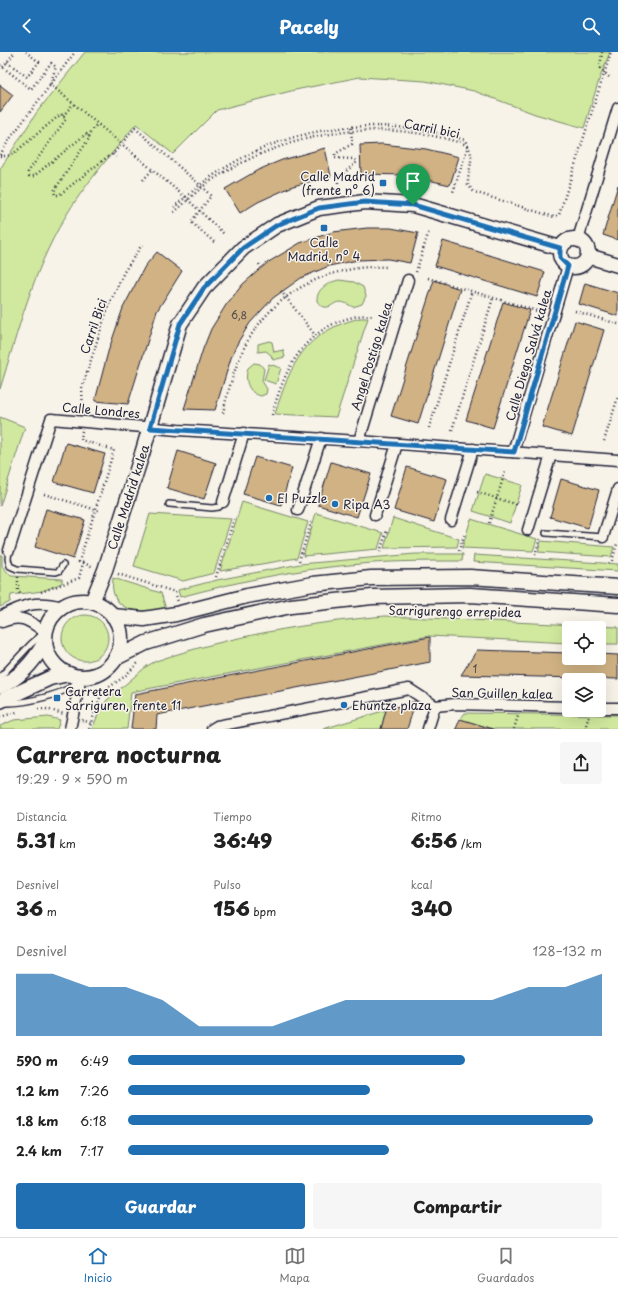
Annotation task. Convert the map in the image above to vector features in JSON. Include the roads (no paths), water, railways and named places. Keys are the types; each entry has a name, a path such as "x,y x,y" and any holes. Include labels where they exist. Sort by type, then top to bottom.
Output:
{"main road":[{"name":"Calle Madrid kalea","path":"92,602 105,570 150,428 180,324 204,288 243,248 277,225 319,208 365,202 413,205 560,248"},
{"path":"578,239 587,246 588,256 584,264 580,266 568,266 560,258 560,248 568,240 578,239"},
{"path":"588,256 618,265"},
{"path":"113,616 144,619 176,614 247,596 313,584 371,578 470,577 618,587"},
{"name":"Sarrigurengo errepidea","path":"116,658 146,643 204,625 291,606 372,597 463,595 618,605"},
{"path":"0,686 8,682 35,659 45,637 52,615 62,607 78,601 92,602 104,607 113,616 119,626 121,637 120,647 116,658 106,670 92,676 50,678 0,702"},
{"path":"45,637 50,659 60,670 75,676"}],"street":[{"path":"578,239 618,108"},
{"name":"Calle Diego Salvá kalea","path":"514,452 568,266"},
{"name":"Angel Postigo kalea","path":"359,441 408,280"},
{"name":"Calle Londres","path":"9,550 51,419 150,428 321,438 618,460"},
{"path":"223,502 244,433"},
{"path":"298,510 321,438"},
{"path":"375,515 397,444"},
{"path":"451,520 473,449"},
{"path":"528,530 551,455"},
{"path":"602,537 618,489"},
{"path":"0,617 21,606 48,603 62,607"},
{"path":"0,623 12,618 20,618 30,621 45,637"},
{"path":"70,729 75,676"},
{"path":"212,729 217,726 409,689 435,706 428,729"},
{"name":"San Guillen kalea","path":"435,706 455,704 562,707"},
{"path":"606,708 618,708"}],"lane":[{"path":"169,504 212,508 219,507 223,502"},
{"path":"546,534 602,537"},
{"path":"9,550 8,559 10,566 17,569 56,572 59,571 63,565"},
{"path":"0,677 31,644 45,637"}],"place":[{"name":"Calle Madrid (frente nº 6)","path":"383,183"},
{"name":"Calle Madrid, nº 4","path":"324,228"},
{"name":"El Puzzle","path":"269,498"},
{"name":"Ripa A3","path":"335,504"},
{"name":"Carretera Sarriguren, frente 11","path":"57,698"},
{"name":"Ehuntze plaza","path":"344,705"}]}
